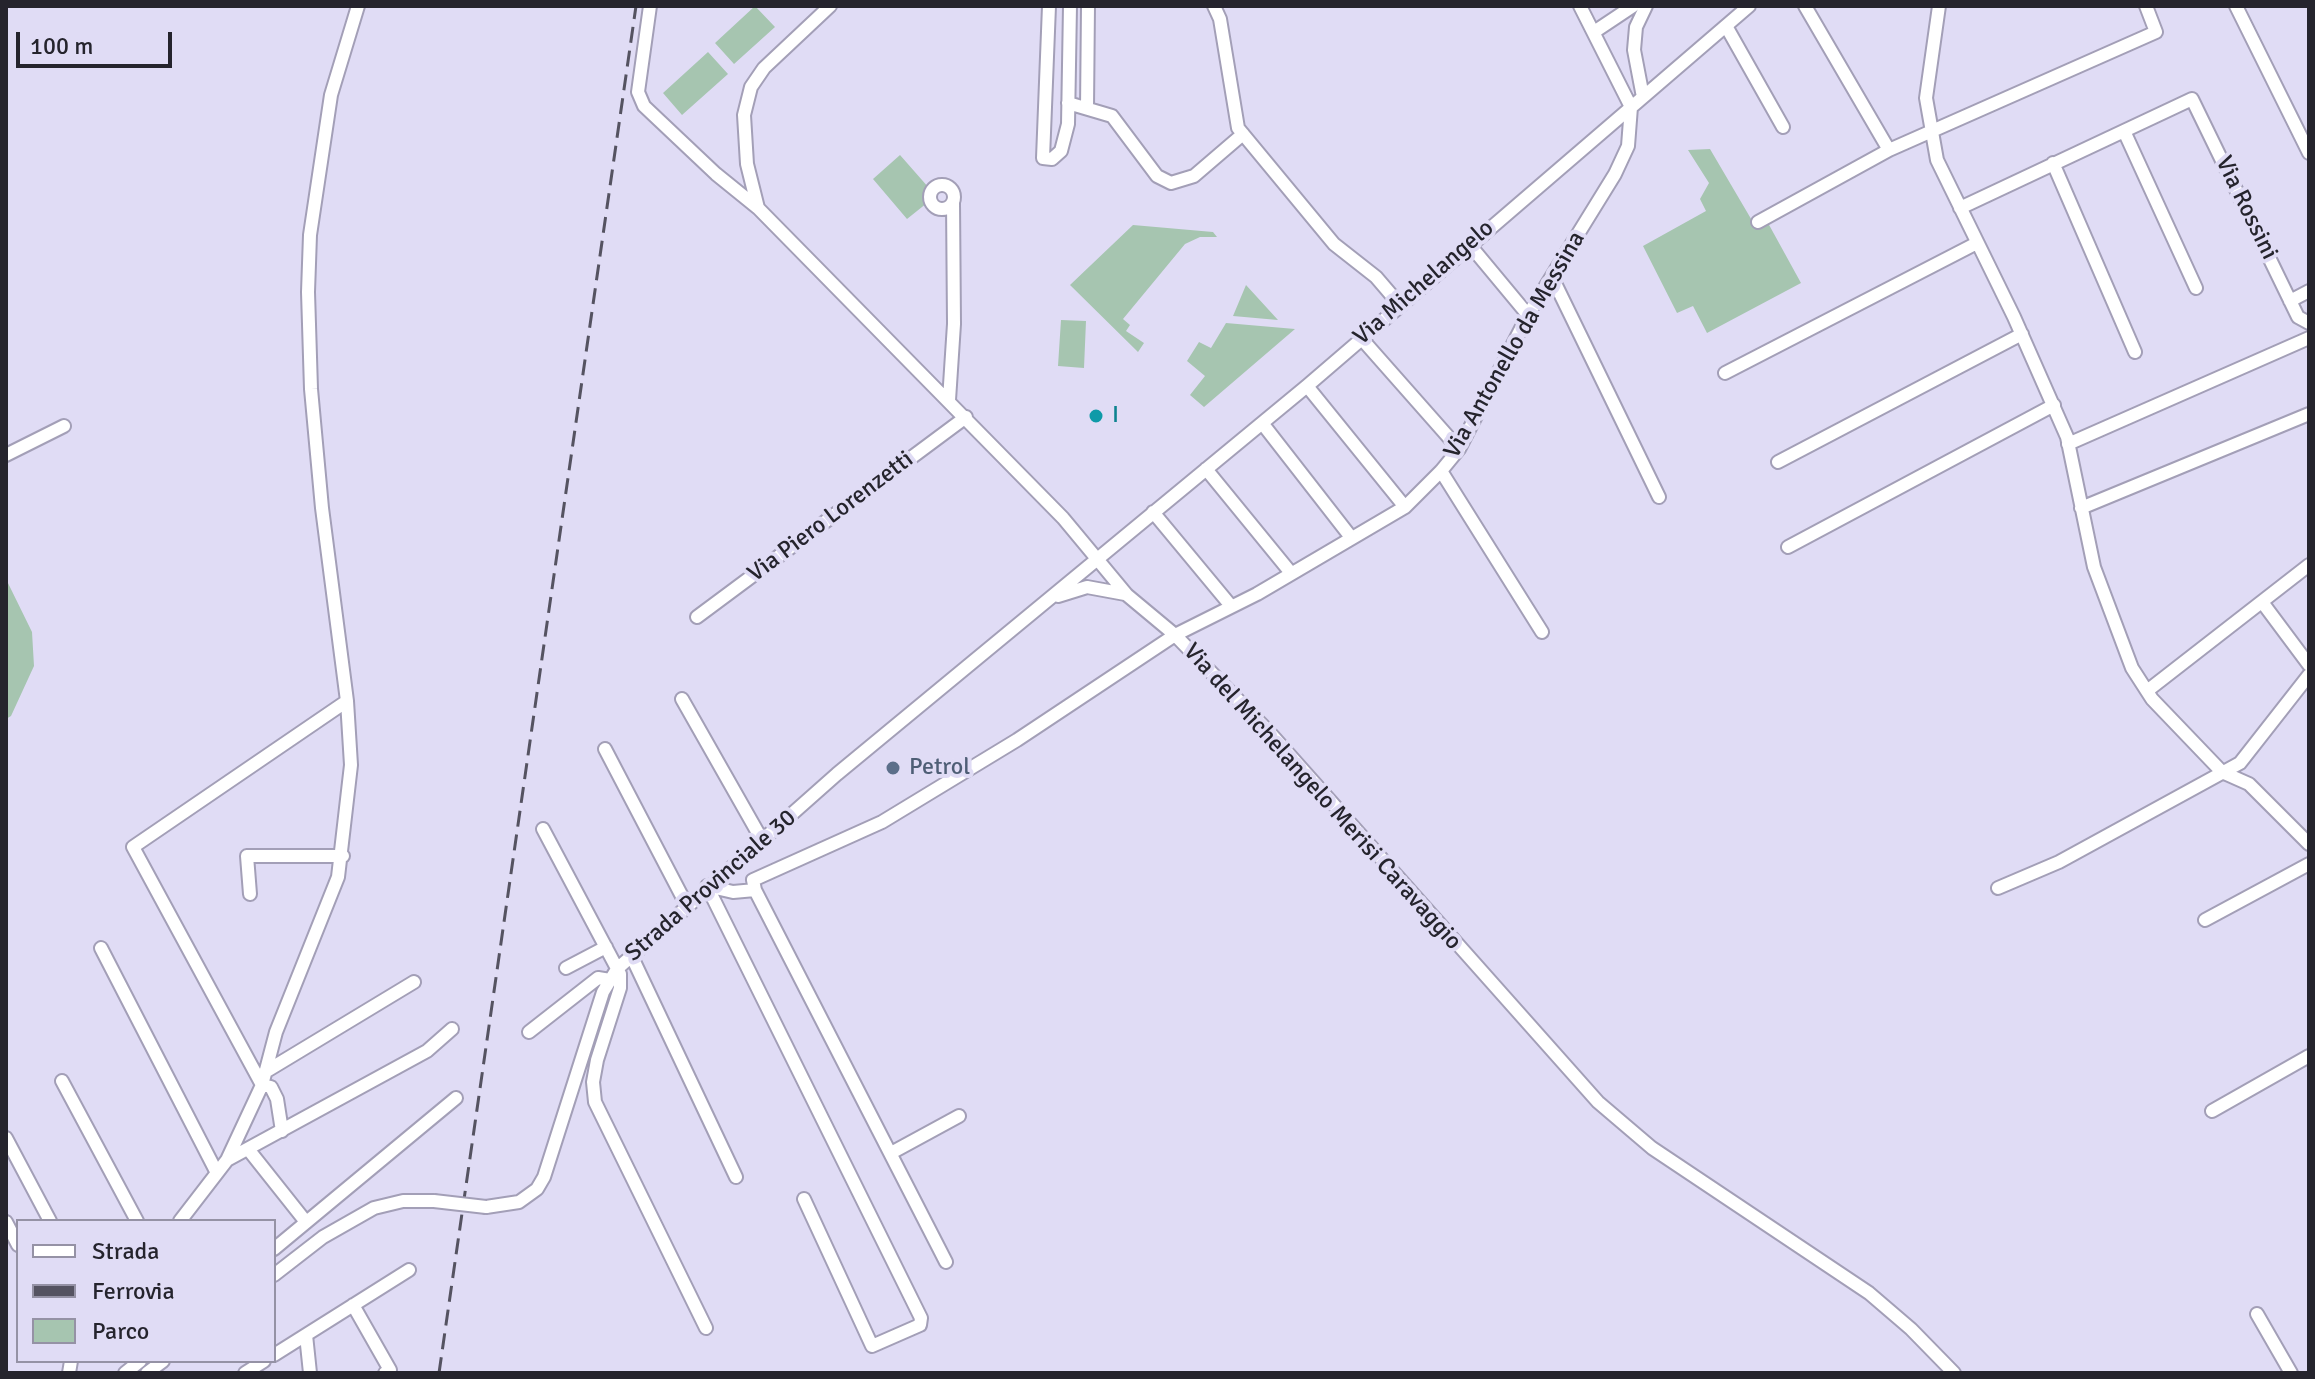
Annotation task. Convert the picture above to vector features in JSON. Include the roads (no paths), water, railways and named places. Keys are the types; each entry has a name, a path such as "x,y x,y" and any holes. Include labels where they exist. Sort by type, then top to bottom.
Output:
{"street":[{"path":"182,1219 227,1160 264,1078 276,1032 338,877 343,856 351,765 347,701 320,493 308,292 315,187 331,95 358,6"},
{"name":"Via del Michelangelo Merisi Caravaggio","path":"650,6 638,92 644,106 716,174 758,208 966,417 1098,558 1127,595 1175,635 1321,789 1598,1102 1662,1155 1869,1293 1954,1373"},
{"path":"758,208 746,152 744,115 751,87 764,68 830,6"},
{"path":"1049,6 1043,158 1052,159 1061,151 1065,140 1070,6"},
{"path":"1087,108 1088,6"},
{"path":"1214,6 1220,19 1238,128 1334,244 1376,277 1400,305"},
{"path":"1580,6 1631,107"},
{"path":"1594,32 1633,6"},
{"path":"1643,97 1634,50 1636,27 1646,6"},
{"name":"Via Michelangelo","path":"1098,558 1307,386 1749,6"},
{"path":"1805,6 1889,150"},
{"path":"1939,6 1926,98 1937,160 2054,405 2068,444 2094,567 2132,668 2147,691 2222,772 2249,784 2309,844"},
{"path":"1758,222 1889,150 2156,32 2146,6"},
{"path":"2236,6 2309,153"},
{"path":"1726,26 1783,127"},
{"name":"Via Rossini","path":"2124,131 2192,99 2290,301 2304,320"},
{"path":"1068,103 1112,116 1157,176 1171,183 1194,176 1243,134"},
{"name":"Via Antonello da Messina","path":"755,890 753,880 882,822 1017,740 1175,635 1405,507 1459,449 1528,315 1628,146 1631,107"},
{"path":"1960,208 2124,131 2196,288"},
{"path":"2053,163 2135,352"},
{"path":"949,400 954,324 953,202"},
{"path":"1725,373 1977,243"},
{"path":"1469,244 1528,315"},
{"path":"1552,277 1659,497"},
{"path":"2290,301 2309,291"},
{"path":"1778,462 2022,334"},
{"path":"1361,338 1459,449"},
{"path":"2068,444 2309,338"},
{"path":"1307,386 1405,507"},
{"path":"1788,547 2054,405"},
{"path":"2081,508 2309,414"},
{"name":"Via Piero Lorenzetti","path":"697,617 966,417"},
{"path":"1262,423 1350,536"},
{"path":"6,455 64,426"},
{"path":"1206,469 1291,573"},
{"path":"1441,471 1542,632"},
{"path":"1153,512 1231,606"},
{"name":"Strada Provinciale 30","path":"276,1274 345,1222 374,1208 403,1201 486,1207 519,1202 537,1189 544,1177 610,980 617,969 707,886 1098,558"},
{"path":"2147,691 2309,565"},
{"path":"1051,598 1087,587 1102,587 1127,595"},
{"path":"2262,602 2309,665"},
{"path":"1998,888 2059,862 2240,763 2309,675"},
{"path":"682,699 762,840"},
{"path":"282,1131 277,1099 271,1087 133,847 347,701"},
{"path":"605,749 686,904"},
{"path":"543,829 617,969 620,988 599,1050 593,1082 595,1102 706,1328"},
{"path":"250,894 247,856 343,856"},
{"path":"2205,920 2309,864"},
{"path":"707,886 733,892 755,890 946,1262"},
{"path":"707,886 921,1318 920,1325 872,1346 804,1199"},
{"path":"566,968 606,947"},
{"path":"101,948 217,1173"},
{"path":"631,955 736,1177"},
{"path":"529,1032 598,978 610,980"},
{"path":"264,1078 414,982"},
{"path":"227,1160 427,1051 452,1029"},
{"path":"2212,1111 2309,1056"},
{"path":"62,1081 136,1219"},
{"path":"276,1247 456,1098"},
{"path":"891,1153 959,1116"},
{"path":"6,1138 49,1219"},
{"path":"248,1149 282,1184 306,1222"},
{"path":"6,1222 16,1241"},
{"path":"276,1354 409,1270"},
{"path":"353,1305 390,1370 385,1373"},
{"path":"2257,1314 2291,1373"},
{"path":"306,1335 310,1373"}],"railway":[{"path":"439,1373 636,6"}],"place":[{"name":"I","path":"1096,416"},
{"name":"Petrol","path":"893,768"}]}
